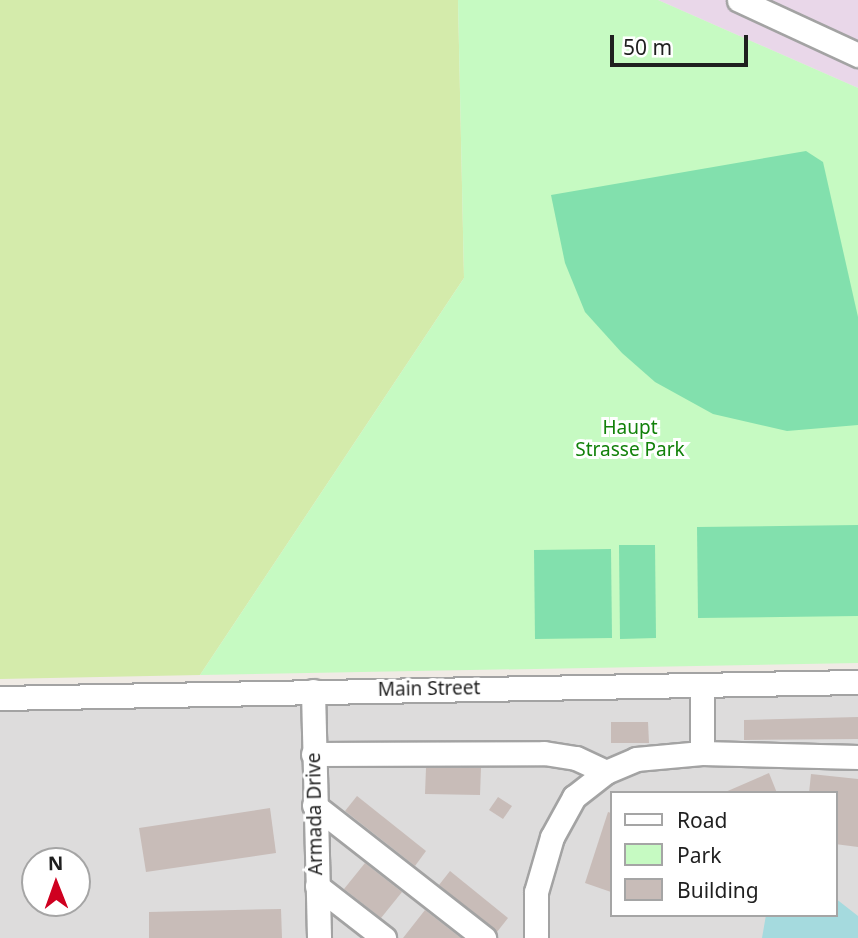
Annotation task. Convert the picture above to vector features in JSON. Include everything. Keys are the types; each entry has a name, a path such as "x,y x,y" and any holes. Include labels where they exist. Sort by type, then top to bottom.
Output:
{"street":[{"path":"738,0 858,55"},
{"name":"Main Street","path":"0,698 858,682"},
{"path":"702,685 702,754"},
{"name":"Armada Drive","path":"313,691 319,938"},
{"path":"313,754 544,753 576,758 606,772"},
{"path":"536,938 536,891 552,837 574,797 606,772 636,759 702,754 858,757"},
{"path":"314,805 484,938"},
{"path":"317,886 384,938"}],"shaded area":[{"path":"658,0 858,0 858,88"},
{"path":"858,695 858,938 0,938 0,709"}],"green space":[{"path":"0,0 458,0 464,278 200,675 0,679"},
{"name":"Haupt Strasse Park","path":"458,0 658,0 858,88 858,663 200,675 464,278"},
{"path":"806,151 823,162 858,317 858,425 787,431 713,414 655,382 622,353 585,312 565,263 551,195"},
{"path":"858,525 858,616 698,618 697,527"},
{"path":"619,545 655,545 656,638 620,639"},
{"path":"611,549 612,638 535,639 534,550"}],"water":[{"path":"837,900 858,916 858,938 762,938 766,917 837,917"}],"building":[{"path":"858,717 858,739 744,740 744,720"},
{"path":"611,722 648,722 649,743 611,743"},
{"path":"426,768 481,768 480,795 425,794"},
{"path":"769,773 776,791 728,791"},
{"path":"811,774 858,779 858,847 837,844 837,791 809,791"},
{"path":"357,796 426,851 415,866 345,811"},
{"path":"498,797 512,806 503,819 489,810"},
{"path":"270,808 276,853 146,872 139,828"},
{"path":"608,812 610,813 610,892 585,883"},
{"path":"365,863 402,892 381,918 344,889"},
{"path":"450,871 508,918 497,932 439,885"},
{"path":"281,909 282,938 149,938 149,912"},
{"path":"425,910 461,938 403,938"}]}
